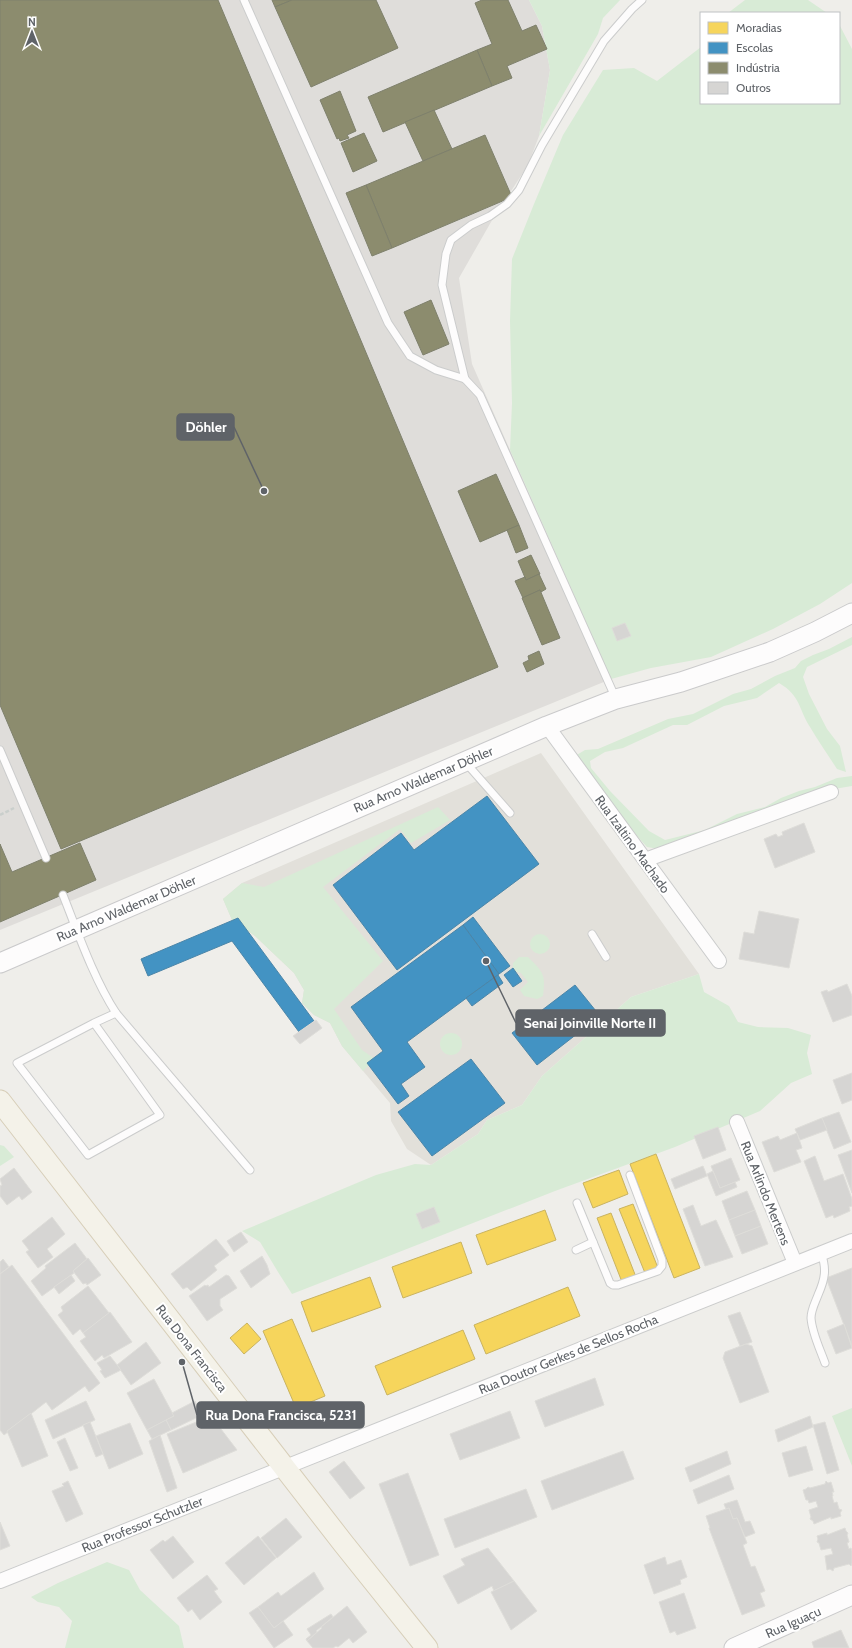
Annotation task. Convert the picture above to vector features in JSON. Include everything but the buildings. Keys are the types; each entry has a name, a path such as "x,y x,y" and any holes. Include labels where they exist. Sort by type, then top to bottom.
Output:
{"main road":[{"name":"Rua Arno Waldemar Döhler","path":"0,963 547,726 616,699 681,682 770,652 816,632 852,612"},
{"name":"Rua Dona Francisca","path":"1,1102 427,1648"},
{"path":"0,1128 22,1128"},
{"name":"Rua Iguaçu","path":"734,1648 852,1595"}],"street":[{"name":"Rua Izaltino Machado","path":"547,726 719,961"},
{"path":"645,860 831,792"},
{"name":"Rua Arlindo Mertens","path":"737,1122 795,1263"},
{"name":"Rua Doutor Gerkes de Sellos Rocha","path":"285,1467 852,1241"},
{"name":"Rua Professor Schutzler","path":"0,1581 285,1467"}],"lane":[{"path":"244,0 388,322 410,356 436,370 465,379"},
{"path":"616,699 480,395 465,379 442,285 446,254 451,240 471,225 490,216 507,204 519,190 542,145 604,41 632,9 642,0"},
{"path":"0,750 46,858"},
{"path":"465,761 510,813"},
{"path":"63,895 76,930 107,1000 116,1013 250,1170"},
{"path":"592,934 606,957"},
{"path":"94,1022 160,1115 88,1155 17,1063 94,1022 116,1013"},
{"path":"577,1203 610,1283 618,1286 658,1271 662,1266 662,1260 630,1175"},
{"path":"576,1250 593,1242"},
{"path":"821,1253 826,1270 819,1294 813,1306 811,1317 812,1326 825,1363"}],"shaded area":[{"path":"0,0 529,0 542,26 550,70 539,136 528,165 491,222 459,278 472,364 611,679 0,930"},
{"path":"541,753 699,974 631,997 542,1076 522,1105 487,1120 478,1134 431,1165 407,1149 391,1121 390,1103 342,1046 330,1023 314,1015 302,1003 304,990 294,973 255,936 232,920 223,899 242,883"}],"green space":[{"path":"529,0 620,0 603,18 598,34 539,136 550,70 542,26"},
{"path":"745,0 808,0 826,12 729,12"},
{"path":"840,26 852,49 852,583 820,604 773,629 711,657 651,668 611,679 510,450 512,403 510,321 512,259 563,135 603,70 634,68 657,81 700,48 700,104 840,104"},
{"path":"852,637 852,645 807,667 803,677 809,694 827,729 840,746 846,772 837,769 810,727 795,698 779,683 757,698 724,706 687,725 673,725 623,748 605,752 590,761 591,768 610,791 649,831 665,840 705,830 737,814 765,807 781,798 837,778 852,776 852,786 834,789 664,850 647,847 575,756 585,750 598,749 668,719 693,714 733,694 751,689 775,676 795,668 801,661"},
{"path":"438,807 450,820 411,843 400,829 323,887 383,961 334,1009 362,1050 375,1059 363,1071 342,1046 330,1023 314,1015 302,1003 304,990 294,973 255,936 232,920 223,899 242,883 264,887"},
{"path":"540,934 547,937 550,944 547,951 540,954 533,951 530,944 533,937"},
{"path":"519,957 528,957 540,970 544,978 543,996 537,999 524,996 520,990 528,982 521,973 513,971 513,963"},
{"path":"699,974 704,992 729,1006 738,1022 758,1027 788,1028 811,1035 807,1053 812,1074 791,1083 760,1111 675,1147 555,1191 292,1294 260,1242 242,1231 376,1175 415,1164 431,1165 478,1134 487,1120 522,1105 542,1076 631,997"},
{"path":"447,1033 455,1033 462,1040 462,1048 455,1055 447,1055 440,1048 440,1040"},
{"path":"0,1145 4,1146 14,1157 0,1166"},
{"path":"852,1408 852,1466 832,1416"},
{"path":"107,1562 129,1570 140,1590 179,1626 184,1648 65,1648 72,1621 59,1607 38,1602 31,1597 58,1583"}],"place":[{"name":"Döhler","path":"264,491"},
{"name":"Senai Joinville Norte II","path":"486,961"},
{"name":"Rua Dona Francisca, 5231","path":"182,1362"}]}
